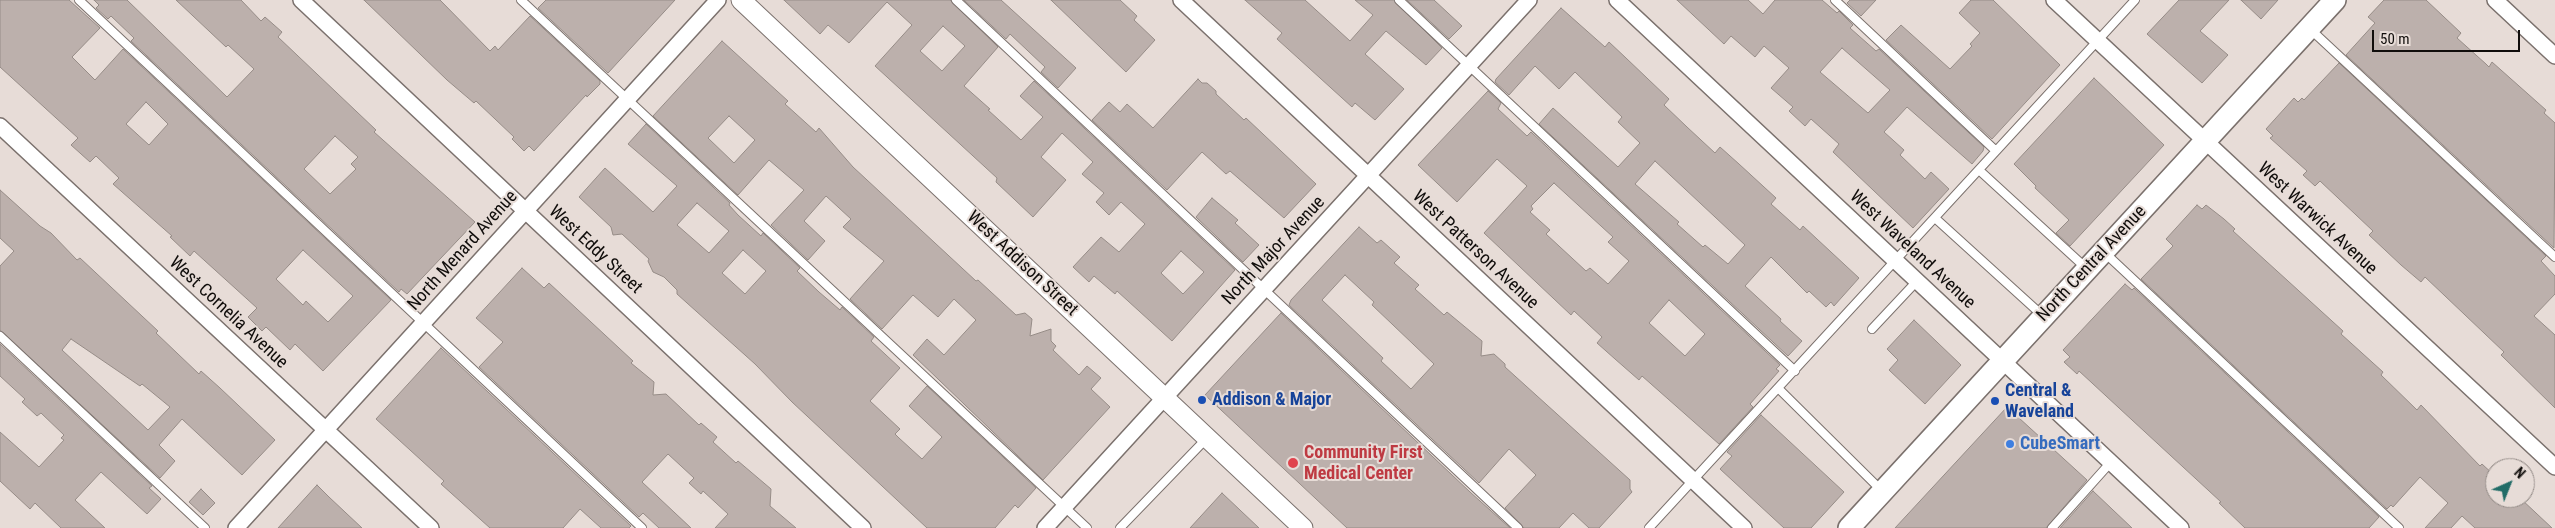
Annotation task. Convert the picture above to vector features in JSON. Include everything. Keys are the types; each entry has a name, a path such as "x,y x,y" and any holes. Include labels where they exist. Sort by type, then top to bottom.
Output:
{"main road":[{"name":"North Central Avenue","path":"1849,528 2335,0"}],"street":[{"name":"West Eddy Street","path":"300,0 863,528"},
{"name":"North Menard Avenue","path":"236,528 718,0"},
{"name":"West Addison Street","path":"741,0 1303,528"},
{"name":"West Patterson Avenue","path":"1181,0 1744,528"},
{"name":"North Major Avenue","path":"1045,528 1529,0"},
{"name":"West Waveland Avenue","path":"1617,0 2181,528"},
{"name":"West Warwick Avenue","path":"2054,0 2555,467"},
{"path":"2495,0 2555,56"},
{"name":"West Cornelia Avenue","path":"0,126 431,528"}],"lane":[{"path":"79,0 642,528"},
{"path":"521,0 1087,528"},
{"path":"956,0 1518,528"},
{"path":"1399,0 1795,371"},
{"path":"1835,0 1996,151"},
{"path":"1649,528 2135,0"},
{"path":"2309,28 2555,257"},
{"path":"1979,170 2087,269"},
{"path":"1935,218 2043,317"},
{"path":"2104,251 2399,528"},
{"path":"1872,328 1917,281"},
{"path":"0,336 205,528"},
{"path":"1778,388 1882,492"},
{"path":"1120,528 1207,438"},
{"path":"2052,528 2111,462"}],"building":[{"path":"0,0 69,0 100,28 72,57 95,80 123,49 391,300 323,371 295,344 290,350 266,327 262,331 248,317 257,308 194,251 190,256 170,237 172,236 113,184 119,178 96,156 90,162 71,145 78,138 0,67","holes":["146,102 168,124 149,145 126,124","303,250 353,296 328,322 306,301 303,305 276,279"]},
{"path":"94,0 127,0 227,97 254,69 228,45 226,47 176,0 241,0 261,21 265,17 282,32 278,37 376,130 374,132 475,222 407,294 401,289 399,292 131,41 134,38 111,16 108,19 96,8 99,5","holes":["335,136 358,157 351,164 356,169 330,194 304,169"]},
{"path":"364,0 440,0 490,51 495,46 498,50 530,16 600,81 600,84 587,97 586,95 534,151 529,146 524,151 512,139 514,137 476,101 474,103 447,80"},
{"path":"546,0 675,0 608,73 538,8"},
{"path":"784,0 950,0 998,47 964,86 990,109 988,110 1021,140 1043,117 1020,96 1034,81 1235,270 1172,341 1117,291 1115,294 1094,276 1089,282 1073,267 1101,237 1119,252 1145,224 1121,202 1109,215 1096,202 1104,193 1082,174 1093,162 1062,133 1041,157 1066,180 1033,217 996,182 997,178 875,66 912,25 887,2 849,43 828,25 820,34","holes":["943,26 965,46 942,71 920,51","1181,251 1204,272 1183,294 1161,273"]},
{"path":"964,0 1001,0 1076,68 1058,88 1041,72 1045,67 1010,34 1006,39"},
{"path":"1051,0 1120,0 1137,16 1134,20 1155,40 1126,72"},
{"path":"1245,0 1305,0 1350,41 1373,15 1355,0 1394,0 1442,48 1426,65 1386,31 1365,54 1404,89 1375,120 1355,103 1352,107 1277,39 1282,33"},
{"path":"1407,0 1434,0 1462,26 1449,39"},
{"path":"1677,0 1748,0 1763,14 1775,0 1822,0 1837,13 1839,11 1853,25 1850,28 1876,51 1879,49 1984,147 1983,151 1972,164 1907,107 1884,132 1904,150 1900,155 1925,179 1931,172 1949,189 1913,228 1833,152 1839,144 1811,119 1805,126 1789,111 1793,107 1771,88 1789,68 1764,46 1755,57 1731,36 1724,44","holes":["1842,48 1890,90 1868,113 1820,72"]},
{"path":"1850,0 1876,0 1861,16 1847,3"},
{"path":"1971,0 1993,0 2060,65 1992,139 1886,40 1901,25 1950,69 1972,46 1970,44 1980,33 1959,13"},
{"path":"2179,0 2229,0 2200,31 2228,55 2202,83 2147,34"},
{"path":"2241,0 2278,0 2261,19"},
{"path":"2384,0 2426,0 2461,33 2457,38 2489,67 2492,62 2546,110 2544,113 2555,123 2554,248 2346,55 2375,23 2368,17"},
{"path":"1561,8 1605,47 1609,42 1669,99 1664,105 1687,127 1715,153 1720,147 1776,198 1771,204 1800,230 1803,226 1859,278 1834,306 1831,302 1826,307 1809,291 1807,293 1771,257 1745,286 1802,341 1788,356 1539,124 1553,108 1618,167 1640,143 1618,122 1622,117 1575,72 1559,89 1535,66 1509,95 1495,82","holes":["1655,161 1745,245 1728,264 1705,245 1703,247 1677,224 1679,222 1635,184"]},
{"path":"722,41 788,101 785,104 816,132 819,128 853,167 976,281 978,280 1016,315 1025,313 1032,319 1030,336 1051,329 1051,341 1056,346 1053,350 1079,375 1087,366 1101,378 1091,389 1110,407 1043,480 913,355 927,339 944,355 976,320 954,299 938,317 913,295 882,329 850,299 884,261 843,227 851,219 826,196 804,221 825,241 808,260 771,225 804,190 769,160 738,195 653,116","holes":["729,116 755,140 734,163 708,138"]},
{"path":"2339,63 2546,256 2541,261 2555,276 2555,294 2534,316 2555,335 2555,408 2501,355 2504,352 2425,277 2421,282 2401,265 2369,235 2373,231 2320,181 2315,186 2303,175 2307,171 2270,138 2273,136 2266,129 2294,98 2298,102 2302,98 2304,100"},
{"path":"2094,78 2164,145 2070,246 2056,233 2069,220 2035,188 2036,186 2014,164"},
{"path":"1198,79 1202,83 1207,83 1216,91 1216,94 1244,120 1246,118 1316,184 1284,218 1230,171 1226,174 1202,152 1167,190 1092,120 1109,102 1120,112 1127,104 1153,128"},
{"path":"1488,91 1501,103 1498,109 1527,136 1531,132 1780,365 1776,369 1779,371 1750,404 1753,407 1719,444 1642,376 1639,380 1597,343 1602,337 1574,311 1571,315 1484,233 1527,186 1497,159 1457,202 1418,165","holes":["1554,183 1613,237 1608,242 1629,261 1608,284 1590,268 1586,271 1546,234 1550,230 1530,212 1533,209 1531,206","1669,300 1705,334 1685,356 1649,323"]},
{"path":"646,124 730,203 729,205 738,215 761,236 763,233 800,268 797,271 819,292 840,310 842,307 874,337 871,341 900,368 870,401 900,429 895,434 922,459 942,437 909,406 927,386 1036,488 1018,508 1015,505 995,528 927,528 792,402 755,364 677,294 677,290 664,277 653,272 648,261 649,259 622,234 613,235 611,227 579,197 605,168 653,212 677,186 628,144","holes":["697,203 729,231 709,253 677,225","743,250 766,271 745,294 722,273"]},
{"path":"0,190 40,226 51,233 77,260 80,258 158,331 156,333 199,374 201,371 275,440 242,475 182,419 159,445 175,461 160,478 0,330 0,266 14,251 0,238","holes":["71,339 140,386 142,384 170,407 148,430 62,350"]},
{"path":"1212,198 1238,220 1235,223 1259,245 1243,262 1196,217"},
{"path":"2197,205 2202,209 2206,205 2235,229 2233,231 2343,331 2341,334 2383,372 2381,375 2417,410 2421,405 2480,466 2482,464 2485,467 2485,508 2531,508 2552,528 2475,528 2462,516 2451,528 2425,528 2448,503 2420,477 2393,507 2391,505 2387,509 2141,279 2173,246 2166,239"},
{"path":"1359,227 1377,243 1381,240 1400,257 1394,263 1419,285 1415,289 1444,315 1447,312 1482,341 1481,356 1494,354 1505,364 1505,367 1630,480 1632,492 1599,528 1589,528 1573,513 1559,528 1524,528 1505,508 1536,475 1509,449 1479,483 1289,305 1291,300","holes":["1345,275 1374,302 1372,305 1434,364 1411,389 1381,361 1383,358 1322,300"]},
{"path":"522,268 544,288 549,283 633,361 631,363 654,382 653,395 666,394 699,425 701,423 717,437 713,442 736,463 738,461 771,489 770,506 796,528 715,528 728,514 703,491 701,494 689,483 694,478 668,454 642,482 691,528 659,528 643,513 639,517 479,367 503,342 476,318"},
{"path":"2125,284 2132,290 2134,288 2379,517 2369,528 2245,528 2219,503 2221,502 2079,371 2077,374 2064,362 2070,357 2063,350"},
{"path":"1281,313 1510,528 1347,528 1205,395"},
{"path":"1914,320 1961,365 1925,404 1889,370 1898,360 1887,349"},
{"path":"0,344 152,486 149,488 161,499 147,514 101,472 75,500 105,528 61,528 35,503 30,509 0,481 0,432 39,467 64,440 61,438 64,435 41,413 37,416 22,402 25,399 0,376"},
{"path":"441,348 631,526 629,528 601,528 580,509 563,528 490,528 441,484 444,481 376,419"},
{"name":"CubeSmart","path":"2007,407 2087,480 2046,528 1895,528"},
{"path":"1761,415 1844,492 1811,528 1784,528 1720,469 1732,456 1727,452"},
{"path":"317,485 329,497 362,528 278,528"},
{"path":"201,489 215,503 203,515 189,502"},
{"path":"2093,491 2132,528 2060,528"},
{"path":"1222,493 1259,528 1190,528"}],"place":[{"name":"Addison & Major","path":"1202,400"},
{"name":"Central & Waveland","path":"1995,401"},
{"name":"CubeSmart","path":"2010,444"},
{"name":"Community First Medical Center","path":"1293,463"}]}
